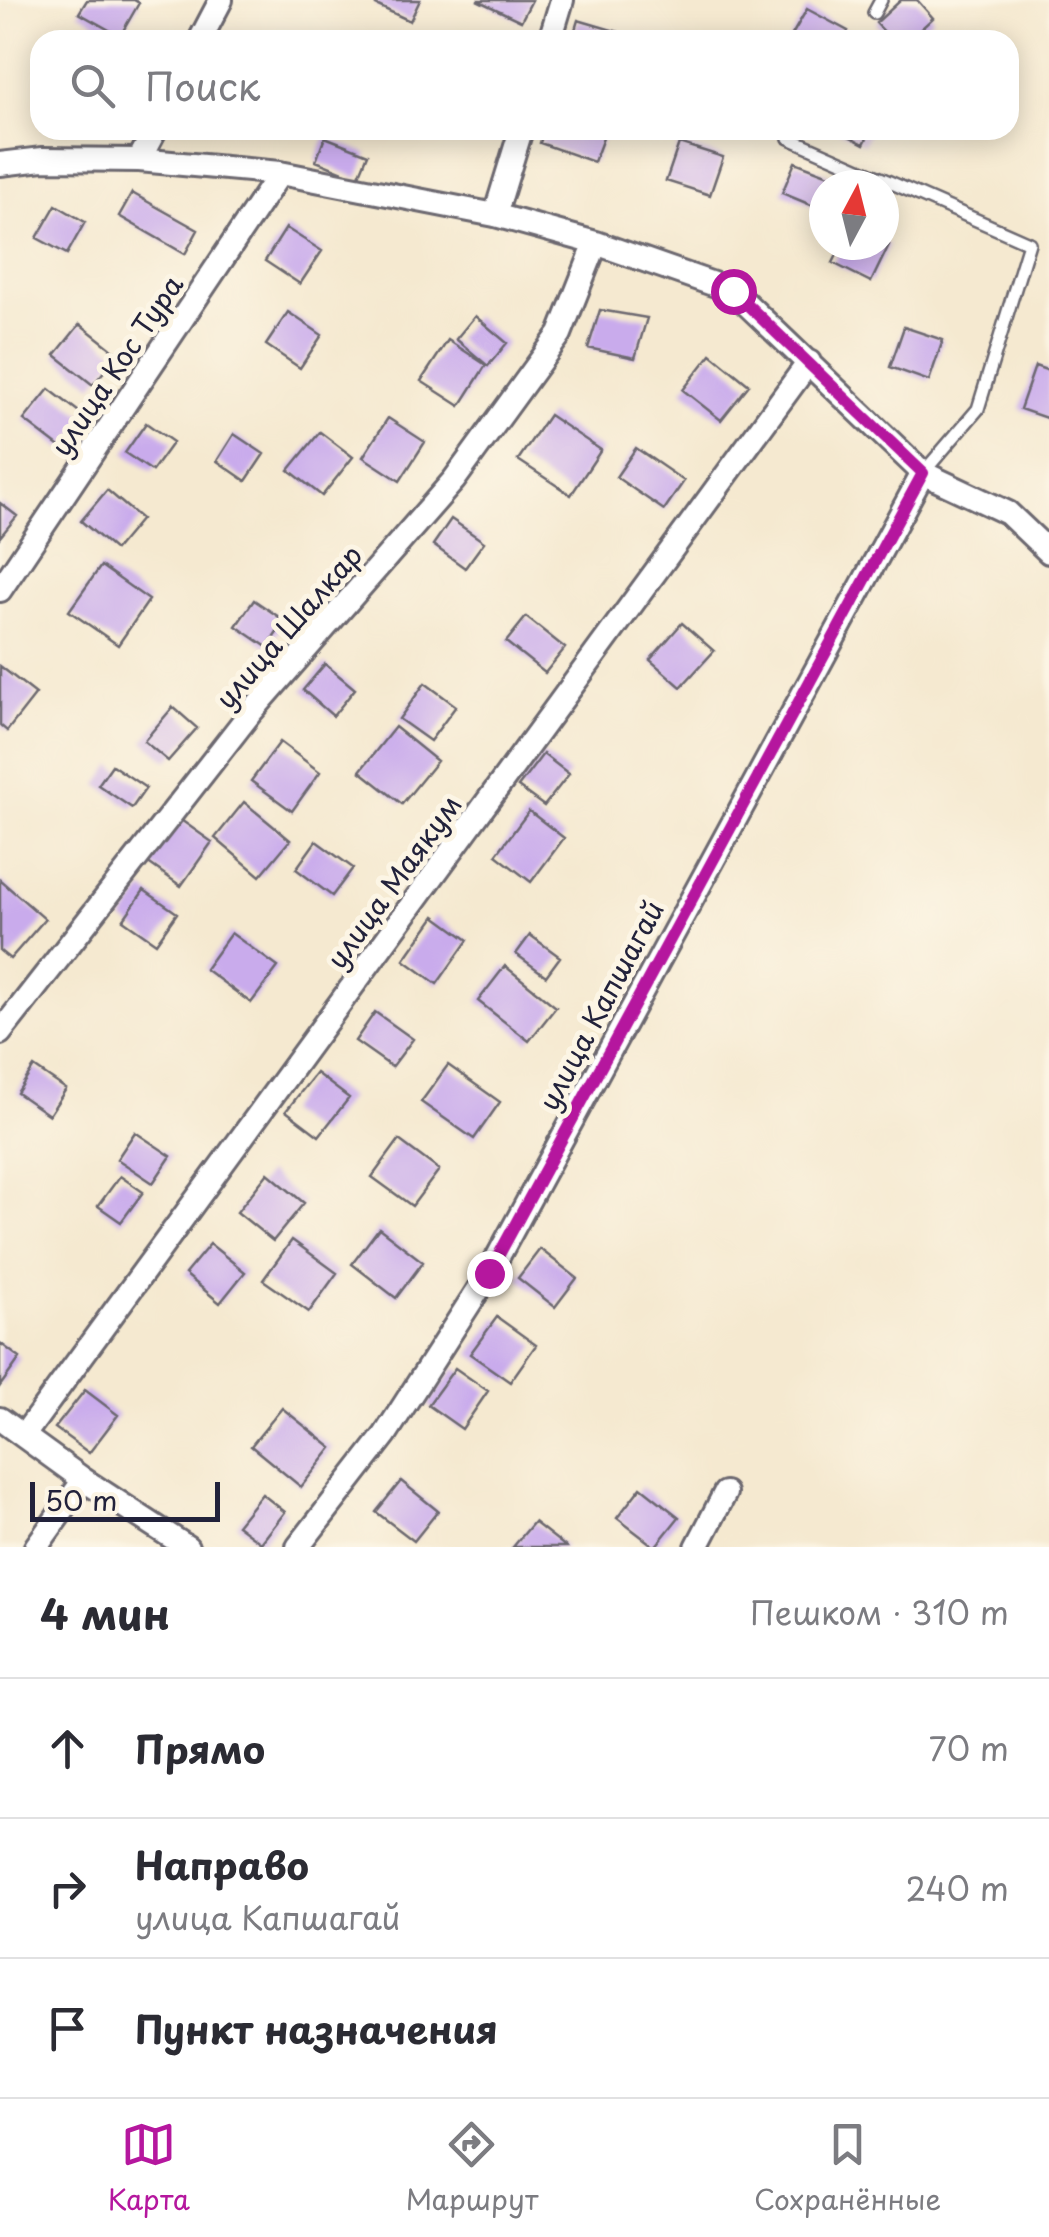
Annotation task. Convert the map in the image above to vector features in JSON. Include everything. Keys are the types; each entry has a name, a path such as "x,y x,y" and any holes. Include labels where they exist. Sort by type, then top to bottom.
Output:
{"street":[{"path":"205,30 221,0"},
{"path":"553,30 562,0"},
{"path":"139,160 150,140"},
{"path":"495,215 518,140"},
{"path":"0,164 43,159 139,160 280,173 495,215 596,243 733,291 923,473 1008,514 1049,552"},
{"name":"улица Кос Тура","path":"0,590 280,173"},
{"name":"улица Шалкар","path":"0,1033 251,712 454,480 560,334 596,243"},
{"name":"улица Маякум","path":"24,1435 809,362"},
{"name":"улица Капшагай","path":"298,1547 385,1434 489,1273 923,473"},
{"path":"0,1419 187,1547"},
{"path":"36,1547 84,1480"},
{"path":"698,1547 725,1494"}],"lane":[{"path":"874,13 881,0"},
{"path":"795,140 1029,243 978,410 923,473"}],"building":[{"path":"87,0 139,3 123,30 109,30 79,13"},
{"path":"378,0 420,0 410,21 376,5"},
{"path":"477,0 532,0 521,21"},
{"path":"901,0 917,0 933,18 920,30 883,30 876,23"},
{"path":"807,9 846,30 795,30"},
{"path":"578,20 612,30 575,30"},
{"path":"324,140 368,154 358,178 316,161"},
{"path":"541,140 602,140 594,162 540,143"},
{"path":"679,143 723,157 710,195 666,181"},
{"path":"795,162 816,170 809,170 809,204 782,193"},
{"path":"132,193 198,230 185,254 119,216"},
{"path":"56,205 85,222 67,254 37,238"},
{"path":"286,228 322,251 300,284 265,261"},
{"path":"834,260 882,260 871,282 833,263"},
{"path":"600,310 647,318 635,358 588,348"},
{"path":"288,312 322,335 300,368 266,345"},
{"path":"475,316 507,343 488,366 456,339"},
{"path":"80,324 118,354 93,385 55,355"},
{"path":"904,327 943,340 929,381 890,367"},
{"path":"448,340 486,365 460,406 421,381"},
{"path":"711,354 749,385 721,420 683,390"},
{"path":"1035,366 1049,371 1049,419 1020,409"},
{"path":"49,389 87,418 62,449 24,420"},
{"path":"549,415 601,450 571,495 518,460"},
{"path":"388,418 425,442 400,481 363,457"},
{"path":"146,423 173,442 152,471 125,453"},
{"path":"320,432 353,457 322,496 289,470"},
{"path":"234,434 264,454 246,481 217,461"},
{"path":"636,448 684,481 664,510 616,477"},
{"path":"107,490 141,519 115,550 81,521"},
{"path":"0,503 17,516 0,537"},
{"path":"451,519 484,542 465,568 433,545"},
{"path":"101,566 149,600 118,645 69,611"},
{"path":"254,600 285,621 267,647 236,626"},
{"path":"526,617 565,648 545,673 506,642"},
{"path":"682,623 714,651 681,687 650,660"},
{"path":"325,664 355,689 333,716 303,690"},
{"path":"0,666 36,694 7,731 0,725"},
{"path":"425,683 456,706 430,741 399,719"},
{"path":"173,707 197,728 168,761 144,741"},
{"path":"395,727 437,761 402,804 360,771"},
{"path":"280,742 320,772 292,811 251,781"},
{"path":"543,754 569,774 544,806 518,787"},
{"path":"112,765 146,788 132,808 98,785"},
{"path":"244,802 290,840 260,876 215,838"},
{"path":"529,811 564,838 531,882 496,855"},
{"path":"178,818 212,842 181,886 147,862"},
{"path":"316,841 353,868 332,896 296,869"},
{"path":"0,880 45,919 10,959 0,951"},
{"path":"144,890 177,913 156,943 123,920"},
{"path":"435,916 468,940 437,984 404,960"},
{"path":"231,933 278,967 251,1003 205,969"},
{"path":"530,935 560,957 546,976 516,954"},
{"path":"505,966 556,1007 529,1041 478,1001"},
{"path":"375,1012 413,1039 392,1067 355,1041"},
{"path":"448,1065 500,1102 474,1139 421,1102"},
{"path":"34,1067 66,1089 49,1115 17,1093"},
{"path":"316,1073 349,1098 319,1136 286,1111"},
{"path":"135,1132 171,1156 153,1183 117,1159"},
{"path":"399,1140 439,1170 412,1206 372,1177"},
{"path":"268,1173 304,1203 273,1241 237,1212"},
{"path":"120,1176 143,1192 121,1222 98,1206"},
{"path":"379,1228 423,1262 396,1298 352,1264"},
{"path":"292,1240 337,1273 309,1312 263,1280"},
{"path":"210,1244 245,1272 220,1303 185,1274"},
{"path":"540,1249 577,1278 555,1307 518,1278"},
{"path":"497,1317 536,1345 510,1382 470,1354"},
{"path":"0,1343 20,1358 0,1386"},
{"path":"455,1368 488,1391 462,1429 428,1405"},
{"path":"85,1390 118,1415 89,1453 55,1428"},
{"path":"282,1408 332,1448 301,1487 251,1446"},
{"path":"401,1481 438,1511 414,1541 376,1512"},
{"path":"641,1487 679,1517 655,1547 617,1518"},
{"path":"262,1494 285,1512 261,1543 237,1525"},
{"path":"534,1522 566,1547 513,1547"}],"route":[{"path":"489,1273 923,473 733,291"}]}
